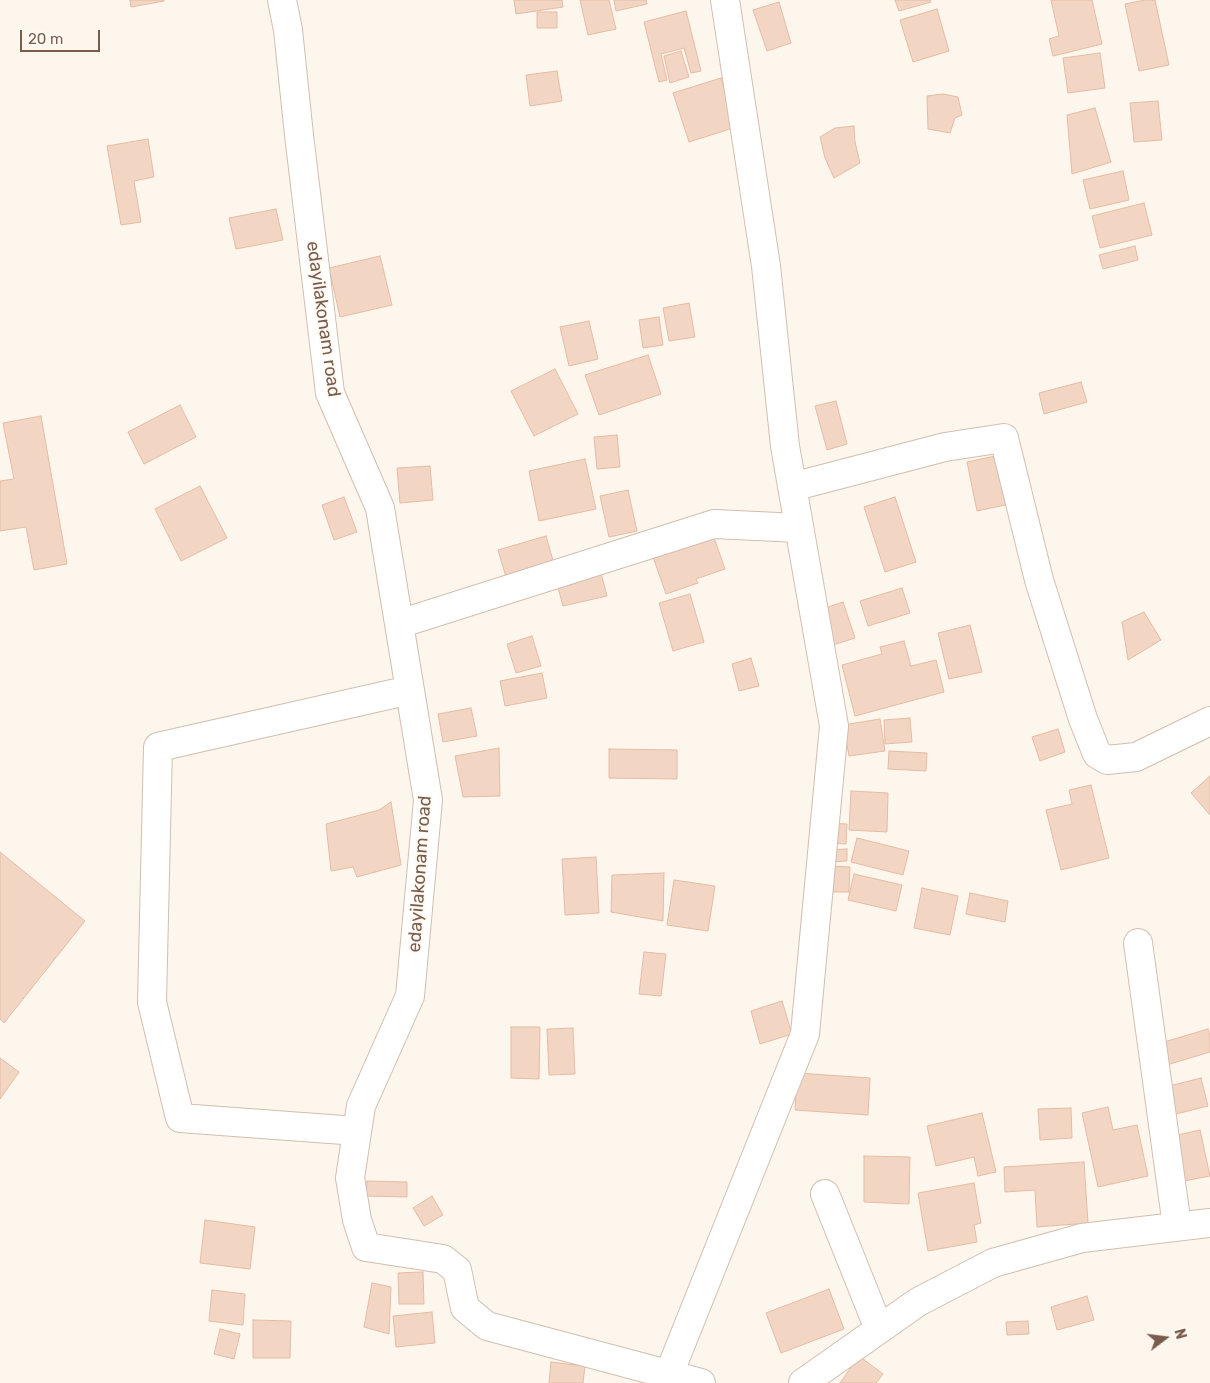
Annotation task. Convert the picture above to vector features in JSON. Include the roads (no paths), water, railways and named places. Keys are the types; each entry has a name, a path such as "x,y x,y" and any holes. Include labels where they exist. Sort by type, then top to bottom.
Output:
{"street":[{"name":"edayilakonam road","path":"282,0 288,30 330,393 380,508 428,800 410,996 361,1106 350,1178 357,1220 366,1247 443,1259 457,1270 465,1308 487,1326 701,1383"},
{"path":"668,1374 805,1034 834,726 785,446 766,266 725,0"},
{"path":"792,488 945,448 1004,438 1039,580 1083,719 1097,754 1107,760 1136,757 1210,721"},
{"path":"399,624 714,524 799,528"},
{"path":"357,1131 180,1118 152,1002 158,747 410,690"},
{"path":"1138,943 1177,1226"},
{"path":"825,1194 879,1329"},
{"path":"803,1383 918,1302 993,1263 1082,1238 1210,1223"}]}
